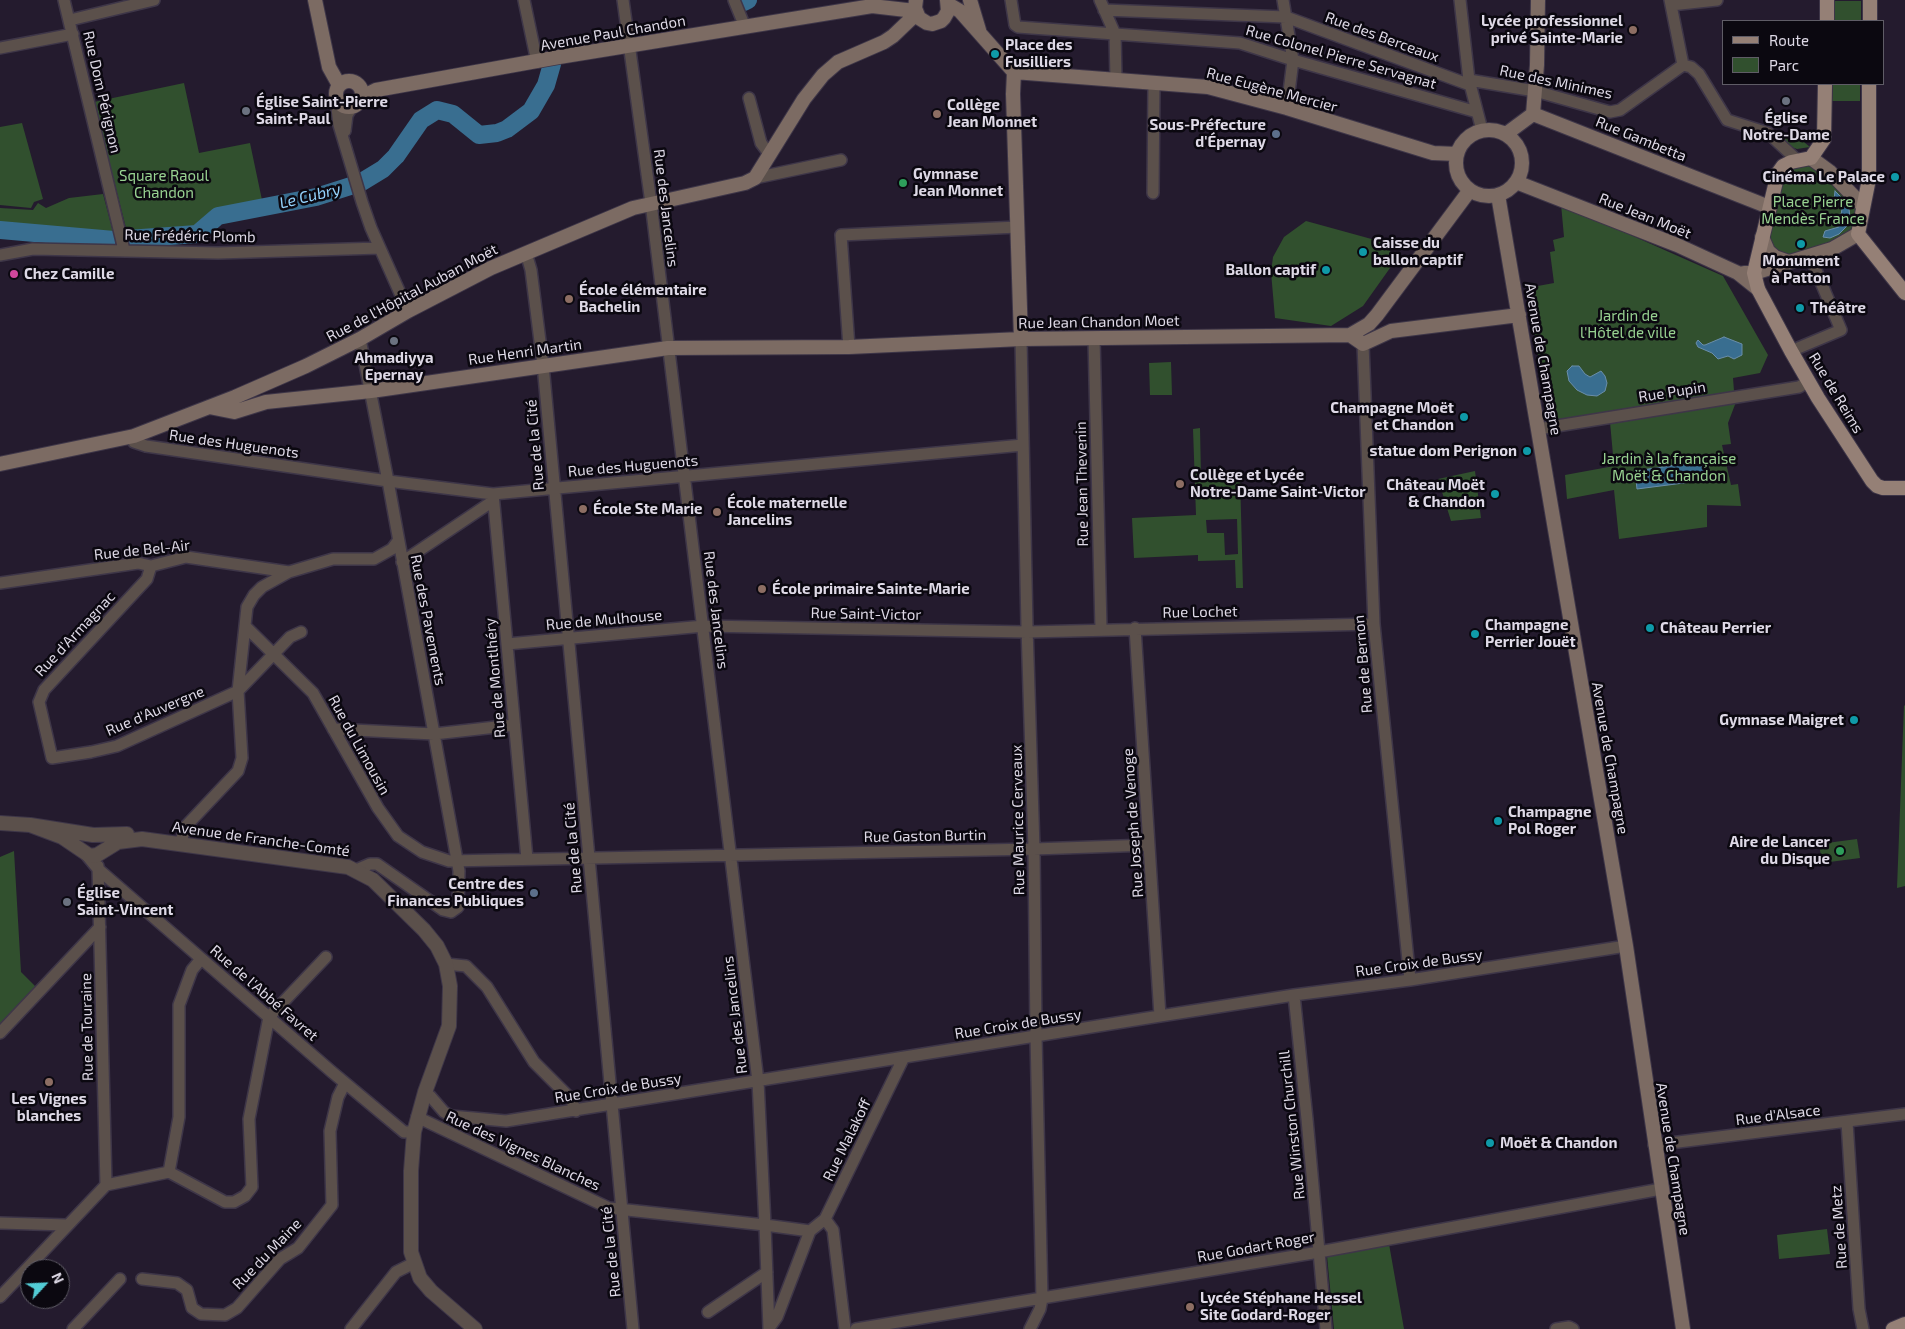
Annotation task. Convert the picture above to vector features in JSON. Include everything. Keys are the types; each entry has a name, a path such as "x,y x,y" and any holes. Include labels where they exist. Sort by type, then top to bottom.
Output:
{"main road":[{"path":"314,0 329,67 339,85"},
{"path":"970,0 981,36"},
{"path":"1506,134 1533,114 1538,0"},
{"path":"1827,0 1827,20"},
{"path":"1870,0 1870,20"},
{"path":"948,1 948,11 944,18 981,36"},
{"path":"948,1 960,11 1014,72 1013,94 1021,340"},
{"name":"Avenue Paul Chandon","path":"351,102 376,90 872,6 916,9 927,23 936,23 944,18"},
{"path":"755,178 804,99 822,75 838,62 888,39 916,9"},
{"name":"Rue Eugène Mercier","path":"1014,72 1208,87 1288,108 1433,153 1457,154"},
{"path":"344,82 353,82 360,88 351,102 336,96 339,85 344,82"},
{"path":"1811,158 1824,138 1826,85"},
{"path":"1869,85 1869,179 1858,234 1905,293"},
{"name":"Rue Gambetta","path":"1533,114 1769,207"},
{"path":"1482,130 1498,131 1506,134 1514,141 1521,156 1521,173 1516,182 1508,190 1488,196 1470,190 1463,183 1458,174 1456,164 1457,154 1466,139 1482,130"},
{"path":"1754,273 1778,173 1784,166 1796,160 1811,158 1830,172 1863,206"},
{"name":"Rue de l'Hôpital Auban Moët","path":"0,464 134,436 306,366 491,268 633,208 745,183 755,178"},
{"name":"Rue Jean Moët","path":"1516,182 1676,245 1738,273 1758,289"},
{"path":"1470,190 1377,315 1369,324 1350,335 1363,344 1391,331 1519,315"},
{"name":"Avenue de Champagne","path":"1498,194 1626,946 1654,1145 1683,1329"},
{"path":"1738,273 1754,273 1832,249 1858,234"},
{"path":"1762,236 1768,251 1775,257 1789,262"},
{"name":"Rue de Reims","path":"1754,273 1758,289 1791,351 1872,481 1882,488 1905,488"},
{"path":"1377,315 1383,325 1391,331"},
{"name":"Rue Jean Chandon Moet","path":"849,347 1094,338 1350,335"},
{"name":"Rue Henri Martin","path":"209,407 234,412 266,402 371,391 668,348 849,347"},
{"path":"1893,1329 1905,1324"}],"street":[{"name":"Rue Dom Pérignon","path":"64,0 123,248"},
{"path":"70,20 132,2 154,0"},
{"path":"524,0 537,62"},
{"name":"Rue des Jancelins","path":"623,0 651,203 704,626 758,1081 769,1329"},
{"path":"734,0 745,27"},
{"name":"Rue Colonel Pierre Servagnat","path":"1011,0 1016,26 1240,43 1293,60 1477,112"},
{"path":"1283,0 1293,60 1288,108"},
{"path":"1460,0 1470,83 1482,130"},
{"path":"1717,0 1671,2 1683,65 1691,67 1699,74 1727,120 1768,133 1796,160"},
{"path":"1102,5 1115,34 1116,79"},
{"name":"Rue des Berceaux","path":"1102,5 1286,17 1470,83"},
{"path":"0,48 73,34"},
{"name":"Rue des Minimes","path":"1470,83 1535,91 1610,112 1620,110 1683,65"},
{"path":"1152,193 1154,82"},
{"path":"749,98 761,144 770,154"},
{"path":"351,102 337,108 338,117 358,190 380,248 408,311"},
{"name":"Rue de l'Hôpital Auban Moët","path":"755,178 841,160"},
{"path":"849,347 842,235 1018,227"},
{"name":"Rue Frédéric Plomb","path":"0,256 33,249 123,248 218,253 380,248"},
{"name":"Rue de la Cité","path":"526,253 532,270 542,365 633,1329"},
{"path":"1791,351 1840,330 1810,256"},
{"name":"Rue Jean Thevenin","path":"1094,338 1101,629"},
{"name":"Rue des Pavements","path":"356,870 370,864 378,864 443,910 451,912 458,907 458,871 388,482 360,339"},
{"name":"Rue Maurice Cerveaux","path":"1021,340 1034,849 1042,1299"},
{"name":"Rue de Bernon","path":"1363,344 1374,624 1410,980"},
{"name":"Rue Pupin","path":"1538,429 1799,387 1809,381"},
{"name":"Rue des Huguenots","path":"134,436 134,442 146,446 493,497 554,488 1023,445"},
{"path":"402,562 493,497"},
{"name":"Rue de Montlhéry","path":"493,497 527,859"},
{"name":"Rue de Bel-Air","path":"0,582 138,563 151,566 186,557 289,572 333,559 374,559 392,549 398,541"},
{"name":"Rue d'Armagnac","path":"52,758 38,702 44,690 147,579 151,566"},
{"path":"180,844 186,826 238,771 242,758 238,691 247,607 254,595 262,588 289,572"},
{"name":"Rue Lochet","path":"1027,632 1135,628 1374,624"},
{"name":"Rue du Limousin","path":"245,626 313,693 378,808 398,836 422,852 449,861 589,858"},
{"name":"Rue Saint-Victor","path":"704,626 1027,632"},
{"name":"Rue de Mulhouse","path":"507,644 704,626"},
{"name":"Rue Joseph de Venoge","path":"1135,628 1160,1016"},
{"path":"238,691 290,637 301,632"},
{"name":"Rue d'Auvergne","path":"52,758 117,746 238,691"},
{"path":"334,729 434,734 514,725"},
{"name":"Avenue de Franche-Comté","path":"0,823 30,825 93,835 132,835 142,839 348,867 373,880 424,930 437,946 446,964 450,986 449,1026 424,1092 414,1132 411,1171 411,1252 420,1278 431,1291 475,1329"},
{"name":"Avenue de Franche-Comté","path":"30,825 62,837 84,852"},
{"path":"84,852 90,856 100,853 101,840 93,835 83,839 81,846 84,852 98,869"},
{"name":"Avenue de Franche-Comté","path":"100,853 118,842 142,839"},
{"name":"Rue Gaston Burtin","path":"589,858 1149,845"},
{"name":"Rue de Touraine","path":"100,853 98,869 106,1185"},
{"name":"Rue de l'Abbé Favret","path":"98,869 345,1083 404,1132 414,1132"},
{"path":"0,1033 100,927"},
{"name":"Rue Croix de Bussy","path":"424,1092 431,1096 444,1112 451,1116 506,1121 1294,995 1410,980 1626,946"},
{"path":"0,1297 106,1185 169,1172 225,1202 234,1202 244,1196 252,1187 249,1120 269,1017 326,957"},
{"path":"169,1172 179,1117 179,1005 192,970 202,959"},
{"path":"446,964 466,966 487,987 534,1062 572,1099 576,1111"},
{"name":"Rue Winston Churchill","path":"1294,995 1326,1329"},
{"name":"Rue Malakoff","path":"810,1231 825,1219 904,1057"},
{"name":"Rue du Maine","path":"142,1279 177,1283 187,1290 192,1308 201,1314 225,1315 237,1308 280,1259 298,1248 332,1205 330,1131 338,1097 345,1083"},
{"name":"Rue d'Alsace","path":"1654,1145 1905,1114"},
{"name":"Rue des Vignes Blanches","path":"417,1117 609,1208 810,1231"},
{"name":"Rue de Metz","path":"1847,1122 1859,1309 1863,1329"},
{"name":"Rue Godart Roger","path":"856,1329 1319,1252 1661,1189"},
{"path":"825,1219 833,1230 845,1329"},
{"path":"0,1223 67,1225"},
{"path":"769,1329 777,1317 810,1231"},
{"path":"351,1329 396,1272 414,1262"},
{"path":"708,1312 767,1272"},
{"path":"73,1329 120,1279"},
{"path":"1030,1329 1040,1309 1042,1299"},
{"path":"1556,1329 1569,1327 1572,1329"}],"green space":[{"path":"1833,1 1861,1 1861,20 1833,20"},
{"name":"Square Raoul Chandon","path":"184,83 199,153 250,143 262,200 214,212 195,230 128,236 94,102"},
{"path":"1833,85 1860,85 1860,101 1832,101"},
{"path":"22,123 43,199 34,202 31,208 0,205 0,127"},
{"path":"1786,136 1799,138 1810,147 1797,149 1786,145 1779,138"},
{"name":"Place Pierre Mendès France","path":"1804,163 1821,168 1842,187 1856,208 1854,230 1845,238 1810,251 1780,257 1768,244 1783,173"},
{"path":"103,194 116,243 0,233 0,208 33,210 38,203 46,208 69,198"},
{"name":"Jardin de l'Hôtel de ville","path":"1561,204 1723,276 1768,355 1760,373 1733,378 1734,391 1549,423 1527,288 1554,283 1550,252 1555,251 1553,240 1564,237"},
{"path":"1306,221 1386,243 1395,261 1363,306 1331,326 1275,318 1271,272 1273,257 1284,237"},
{"path":"1171,362 1172,395 1150,395 1149,363"},
{"name":"Jardin à la française Moët & Chandon","path":"1736,402 1728,423 1731,444 1722,445 1731,485 1738,484 1741,506 1707,505 1707,527 1619,539 1614,490 1567,499 1565,475 1614,466 1610,422"},
{"path":"1200,428 1201,477 1240,476 1243,588 1236,588 1235,560 1198,561 1198,555 1134,558 1132,518 1196,515 1193,429","holes":["1237,519 1238,554 1225,555 1224,533 1207,533 1206,520"]},
{"path":"1475,471 1481,518 1451,521 1438,479"},
{"path":"1904,705 1905,886 1897,888"},
{"name":"Aire de Lancer du Disque","path":"1857,839 1860,858 1822,863 1819,844"},
{"path":"14,851 21,972 37,988 0,1026 0,857"},
{"path":"1827,1229 1830,1254 1779,1259 1777,1235"},
{"path":"1389,1244 1404,1329 1334,1329 1327,1256"}],"water":[{"path":"1835,191 1844,200 1849,209 1850,218 1847,226 1839,234 1830,238 1823,237 1825,231 1839,227 1842,209 1834,200"},
{"path":"1724,337 1742,344 1742,355 1734,359 1728,356 1718,359 1712,353 1698,347 1696,343 1698,340 1705,345"},
{"path":"1572,366 1579,366 1590,377 1601,371 1607,383 1605,391 1597,396 1587,395 1577,390 1569,381 1567,371"},
{"path":"1704,461 1707,470 1707,480 1637,489 1635,471"}],"waterway":[{"name":"Le Cubry","path":"744,2 748,0"},
{"name":"Le Cubry","path":"0,230 114,240 197,234 218,216 316,197 360,183 383,169 396,156 421,120 437,110 453,114 479,135 497,133 507,129 531,111 546,85 552,64"}],"place":[{"name":"Lycée professionnel privé Sainte-Marie","path":"1633,30"},
{"name":"Place des Fusilliers","path":"995,54"},
{"name":"Église Notre-Dame","path":"1786,101"},
{"name":"Église Saint-Pierre Saint-Paul","path":"246,111"},
{"name":"Collège Jean Monnet","path":"937,114"},
{"name":"Sous-Préfecture d'Épernay","path":"1276,134"},
{"name":"Cinéma Le Palace","path":"1895,177"},
{"name":"Gymnase Jean Monnet","path":"903,183"},
{"name":"Monument à Patton","path":"1801,244"},
{"name":"Caisse du ballon captif","path":"1363,252"},
{"name":"Ballon captif","path":"1326,270"},
{"name":"Chez Camille","path":"14,274"},
{"name":"École élémentaire Bachelin","path":"569,299"},
{"name":"Théâtre","path":"1800,308"},
{"name":"Ahmadiyya Epernay","path":"394,341"},
{"name":"Champagne Moët et Chandon","path":"1464,417"},
{"name":"statue dom Perignon","path":"1527,451"},
{"name":"Collège et Lycée Notre-Dame Saint-Victor","path":"1180,484"},
{"name":"Château Moët & Chandon","path":"1495,494"},
{"name":"École Ste Marie","path":"583,509"},
{"name":"École maternelle Jancelins","path":"717,512"},
{"name":"École primaire Sainte-Marie","path":"762,589"},
{"name":"Château Perrier","path":"1650,628"},
{"name":"Champagne Perrier Jouët","path":"1475,634"},
{"name":"Gymnase Maigret","path":"1854,720"},
{"name":"Champagne Pol Roger","path":"1498,821"},
{"name":"Aire de Lancer du Disque","path":"1840,851"},
{"name":"Centre des Finances Publiques","path":"534,893"},
{"name":"Église Saint-Vincent","path":"67,902"},
{"name":"Les Vignes blanches","path":"49,1082"},
{"name":"Moёt & Chandon","path":"1490,1143"},
{"name":"Lycée Stéphane Hessel Site Godard-Roger","path":"1190,1307"}]}
